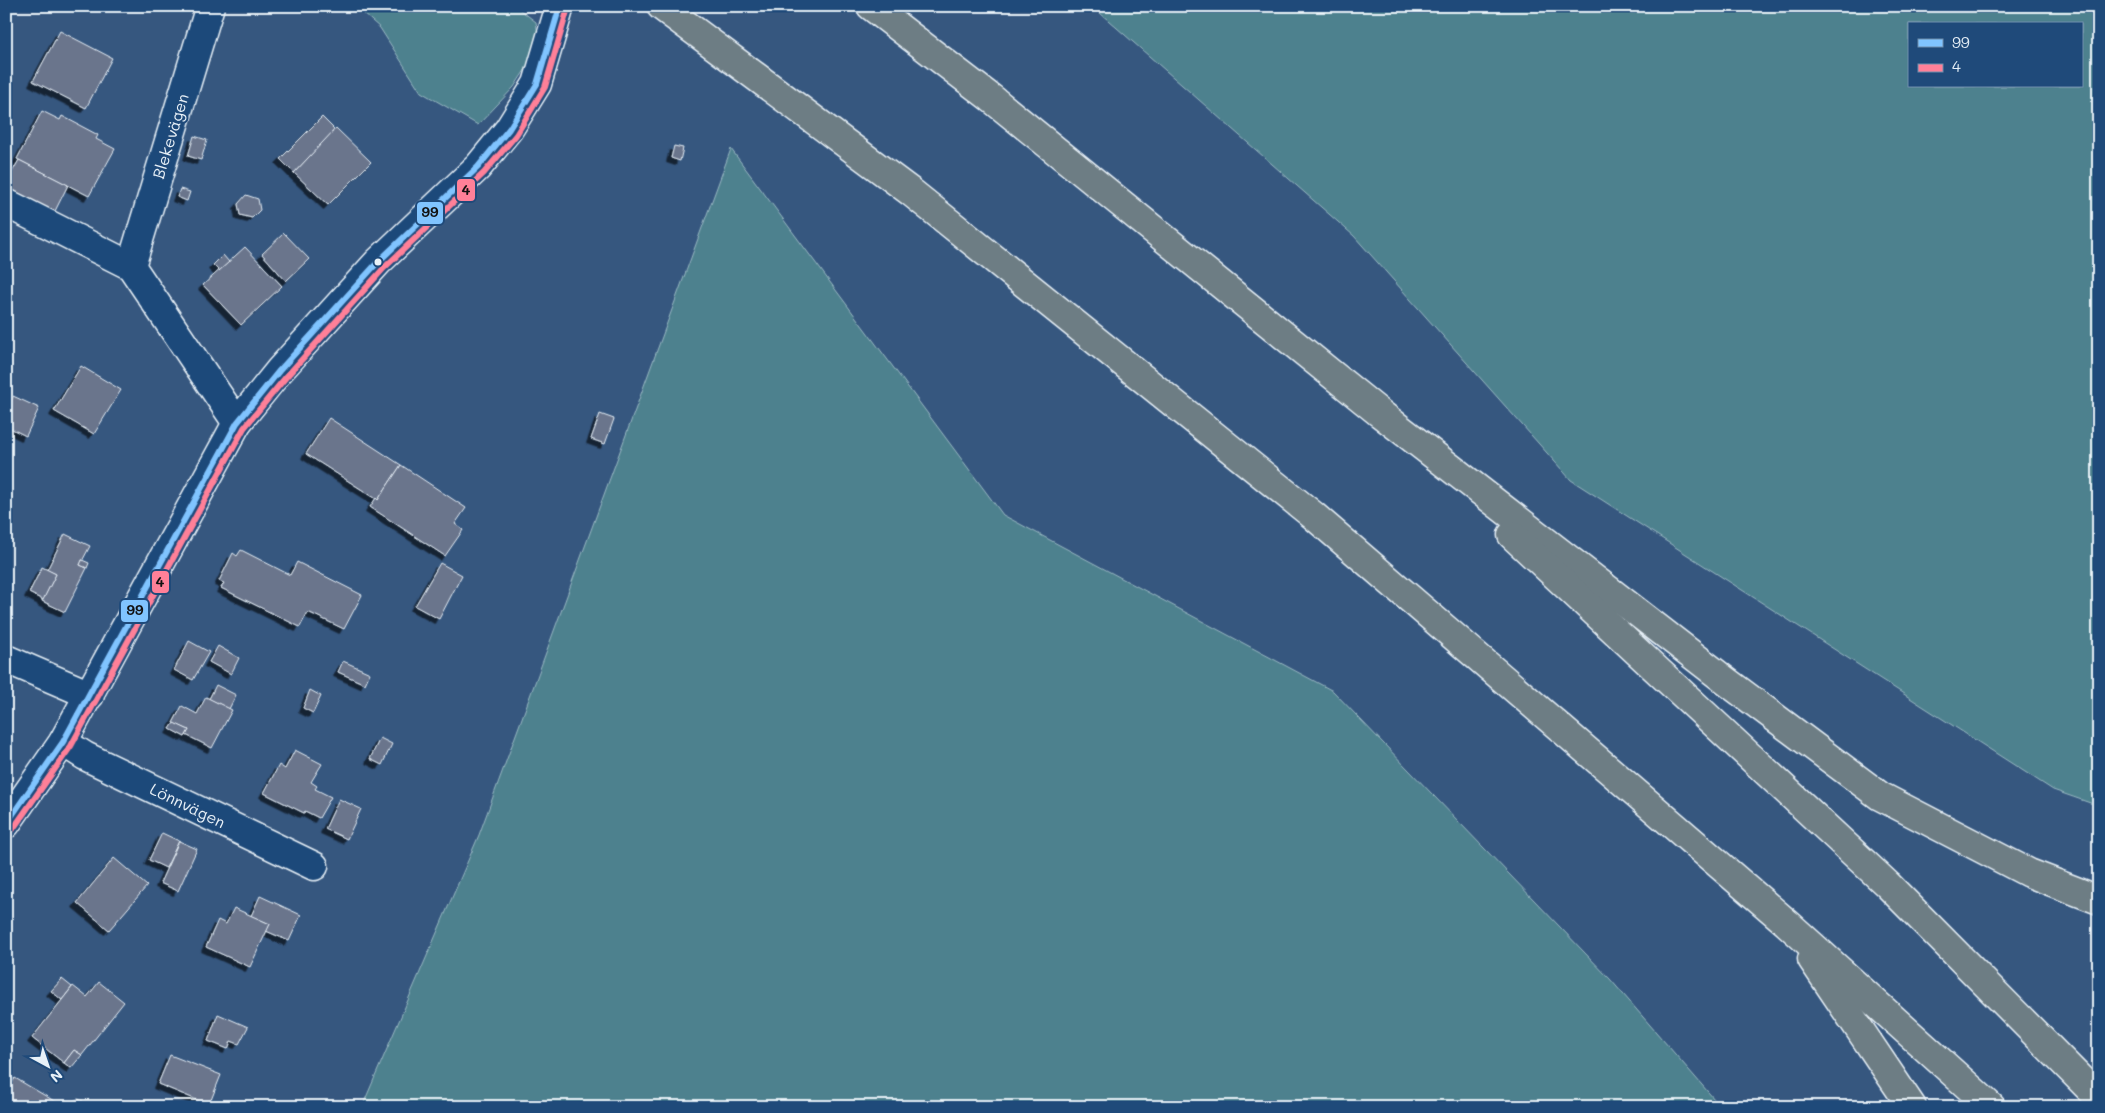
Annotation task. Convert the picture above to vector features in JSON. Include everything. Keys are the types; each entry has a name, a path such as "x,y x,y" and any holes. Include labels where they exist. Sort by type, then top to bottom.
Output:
{"highway":[{"path":"662,6 911,192 1314,516 1787,923 1992,1107"},
{"path":"871,6 991,98 1381,414 1726,681 1880,796 2029,873 2099,900"},
{"path":"1381,414 1888,886 2099,1098"},
{"path":"1787,923 1912,1107"}],"street":[{"name":"Blekevägen","path":"131,266 210,6"},
{"path":"6,824 63,742 237,423 278,371 378,262 478,167 509,129 537,84 560,7"},
{"path":"6,204 131,266 237,423"},
{"path":"6,659 90,695"},
{"name":"Lönnvägen","path":"63,742 85,756 314,866"}],"green space":[{"path":"355,6 515,6 536,22 540,47 514,87 478,125 421,92 380,28"},
{"path":"1092,6 2099,6 2099,806 2053,790 1571,480 1354,236"},
{"path":"731,149 1003,515 1333,691 1610,979 1721,1107 362,1107 479,835"}],"building":[{"path":"60,31 112,58 86,108 33,81"},
{"path":"42,111 60,120 62,116 98,135 96,139 115,149 89,196 17,159"},
{"path":"322,117 335,130 294,173 280,159"},
{"path":"336,128 371,162 328,205 294,173"},
{"path":"194,136 207,140 201,160 188,156"},
{"path":"674,146 683,148 680,161 671,158"},
{"path":"19,160 68,185 54,213 12,190 8,179"},
{"path":"180,189 190,192 187,201 177,197"},
{"path":"246,195 258,199 260,210 252,218 240,215 238,204"},
{"path":"284,233 309,259 286,281 262,254"},
{"path":"245,247 282,286 241,325 203,285"},
{"path":"223,255 229,262 219,271 213,265"},
{"path":"81,366 121,390 94,434 54,411"},
{"path":"13,396 39,408 26,436 6,426 6,412"},
{"path":"600,414 614,419 605,444 591,439"},
{"path":"329,418 401,465 378,500 306,454"},
{"path":"401,465 466,508 455,524 463,530 445,556 370,507 376,498 378,500"},
{"path":"65,534 90,546 80,565 87,568 65,612 42,601 56,574 47,570"},
{"path":"241,550 290,575 297,562 362,595 344,629 308,612 300,627 221,588 224,583 219,581 233,553 237,556"},
{"path":"82,560 89,563 87,568 80,565"},
{"path":"440,563 462,575 439,619 415,606"},
{"path":"42,567 56,574 43,600 29,593"},
{"path":"189,641 209,652 193,680 174,670"},
{"path":"218,646 239,658 231,674 209,662"},
{"path":"343,661 370,673 365,684 338,672"},
{"path":"216,685 236,695 229,709 209,699"},
{"path":"310,690 321,696 313,713 303,708"},
{"path":"206,697 232,710 212,748 186,735 189,730 173,723 182,706 197,714"},
{"path":"174,723 189,730 185,737 170,729"},
{"path":"380,738 392,744 382,765 370,759"},
{"path":"295,750 322,764 311,782 317,786 315,789 331,797 319,818 305,811 304,813 264,793 279,765 285,769"},
{"path":"339,799 361,809 347,839 325,829"},
{"path":"162,833 179,841 166,868 149,860"},
{"path":"179,841 197,849 178,891 160,883"},
{"path":"114,858 147,886 109,930 77,903"},
{"path":"260,896 301,915 289,941 266,931 270,924 251,916"},
{"path":"234,908 270,924 250,967 206,947 218,920 226,924"},
{"path":"62,979 72,987 62,1000 51,991"},
{"path":"99,982 124,1002 82,1055 74,1050 64,1063 32,1038 73,986 87,997"},
{"path":"218,1014 248,1027 239,1044 231,1041 228,1049 208,1041"},
{"path":"74,1050 82,1055 71,1068 64,1063"},
{"path":"170,1055 221,1075 209,1105 158,1084"},
{"path":"6,1075 14,1079 6,1093"},
{"path":"15,1078 61,1105 59,1107 6,1107 6,1092"},
{"path":"78,1099 83,1101 84,1107 71,1107 73,1101"}],"transit line":[{"name":"99","path":"6,824 63,742 237,423 279,371 378,262 478,167 509,129 537,84 560,6"},
{"name":"4","path":"13,829 71,746 244,428 286,377 384,268 484,173 516,135 545,87 568,8"}]}
